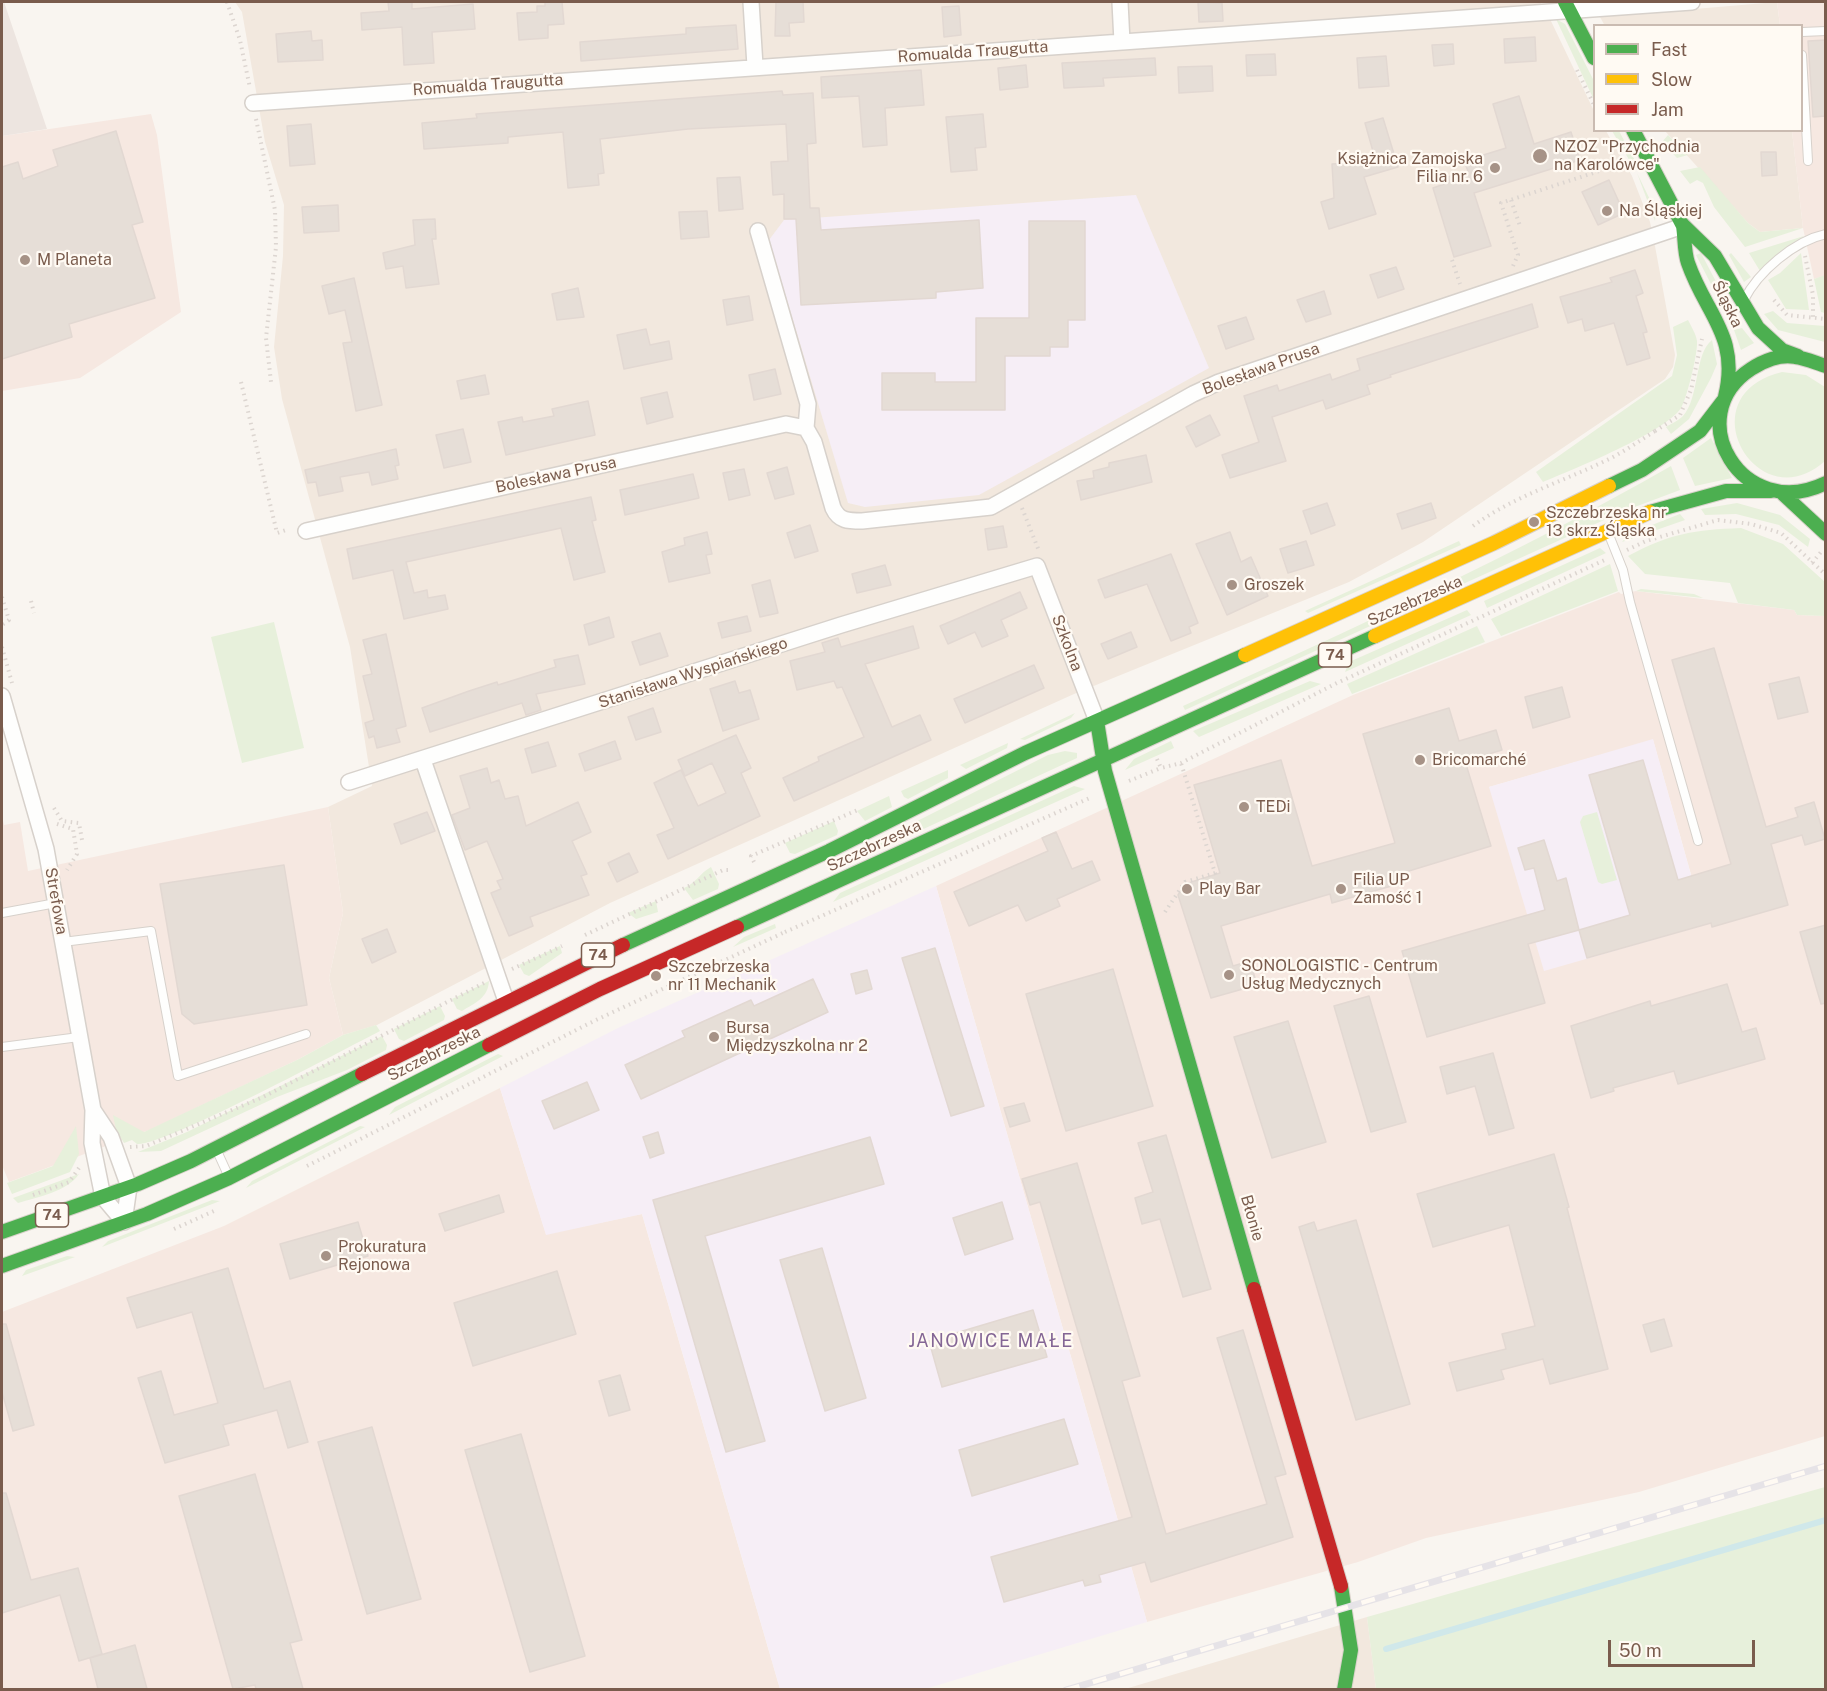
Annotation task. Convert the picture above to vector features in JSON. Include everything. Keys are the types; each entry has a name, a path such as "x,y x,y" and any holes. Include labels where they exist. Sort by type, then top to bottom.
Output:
{"main road":[{"path":"1567,6 1593,56"},
{"name":"Śląska","path":"1634,132 1683,226 1714,255 1742,304 1773,344 1798,356"},
{"name":"Śląska","path":"1683,226 1688,263 1719,322 1729,348 1731,378 1719,426 1726,455 1745,478 1777,492"},
{"name":"74","path":"1724,399 1742,373 1755,364 1783,355 1821,362"},
{"name":"Szczebrzeska","path":"2,1233 129,1187 216,1149 364,1080 578,964 802,870 1004,763 1494,543 1641,470 1700,431 1724,399"},
{"name":"74","path":"1777,492 1801,493 1826,483"},
{"name":"Szczebrzeska","path":"2,1266 124,1222 229,1178 372,1099 809,888 1646,513 1689,499 1739,489 1777,492"},
{"path":"1777,492 1804,511 1826,534"},
{"name":"Błonie","path":"1097,721 1102,758 1110,789 1343,1593 1351,1650 1344,1689"}],"street":[{"path":"751,2 755,66"},
{"path":"1120,2 1122,42"},
{"name":"Romualda Traugutta","path":"253,103 1122,42 1567,6 1692,2"},
{"name":"Bolesława Prusa","path":"758,231 808,404 806,428 814,442 833,508 837,516 844,520 862,521 981,510 1219,382 1683,226"},
{"name":"Bolesława Prusa","path":"306,531 786,424 806,428"},
{"name":"Szkolna","path":"1037,566 1097,721"},
{"name":"Stanisława Wyspiańskiego","path":"349,782 841,625 1037,566"},
{"name":"Strefowa","path":"2,696 46,849 93,1110 92,1143 103,1197 124,1222"},
{"path":"423,760 506,1001"},
{"name":"Strefowa","path":"93,1110 111,1137 129,1187 124,1222"}],"lane":[{"path":"1803,32 1826,31"},
{"path":"1803,73 1808,161"},
{"path":"1742,304 1751,286 1766,272 1802,243 1826,234"},
{"path":"1607,531 1617,555 1698,841"},
{"path":"2,913 56,903"},
{"path":"63,942 151,931 178,1076 306,1034"},
{"path":"2,1047 79,1037"},
{"path":"216,1149 229,1178"}],"path":[{"path":"227,2 240,40 275,210 276,247 266,338 271,382"},
{"path":"1513,266 1518,255 1502,204 1627,162"},
{"path":"1511,200 1520,226"},
{"path":"1452,260 1460,284"},
{"path":"1809,274 1813,318"},
{"path":"1774,300 1787,315 1826,319"},
{"path":"1465,532 1491,513 1554,481 1608,460 1680,415 1691,390 1701,351 1701,340 1710,334"},
{"path":"241,382 277,532 295,528 306,531"},
{"path":"1655,431 1659,436"},
{"path":"415,1112 596,1020 785,932 1110,789 1161,768 1181,763 1337,683 1646,541 1718,520 1750,524 1780,533 1826,575"},
{"path":"1812,563 1822,551"},
{"path":"2,597 9,620 2,625"},
{"path":"32,601 34,613"},
{"path":"1153,750 1161,768"},
{"path":"1161,919 1185,882 1215,873 1181,763"},
{"path":"48,808 53,807 62,821 79,823 82,840"},
{"path":"73,832 77,851"},
{"path":"783,926 785,932"},
{"path":"127,1148 146,1146 263,1097 377,1038"},
{"path":"28,1197 69,1182 83,1162"}],"shaded area":[{"path":"2,2 4,2 47,129 2,136"},
{"path":"235,2 1540,2 1541,4 1512,6 1514,21 1550,19 1593,109 1593,132 1607,132 1632,176 1650,222 1675,355 1673,367 1665,379 1423,542 1349,582 1074,694 610,903 377,1025 343,1035 329,978 343,913 328,807 372,786 350,647 282,399 274,347 283,256 284,205 265,142 242,12"},
{"path":"1777,2 1780,24 1604,24 1600,17"},
{"path":"1777,2 1825,2 1826,275 1814,279 1803,228 1792,132 1803,132 1803,24 1780,24"},
{"path":"151,114 157,135 181,312 80,378 2,391 2,136"},
{"path":"1666,132 1792,132 1803,228 1760,232 1748,223"},
{"path":"1136,195 1209,368 979,495 865,507 848,503 769,240 784,220"},
{"path":"1636,591 1794,610 1797,615 1825,616 1825,1436 1639,1492 1426,1538 1358,1562 1147,1622 936,886 1353,695 1619,592 1621,594","holes":["1653,740 1705,924 1489,787"]},
{"path":"1653,739 1705,925 1544,971 1489,787"},
{"path":"328,807 343,913 329,978 343,1035 299,1059 152,1129 9,1182 2,1165 2,816 4,825 20,822 28,871"},
{"path":"936,886 1147,1622 925,1689 780,1689 642,1214 546,1235 500,1088 618,1028"},
{"path":"500,1088 546,1234 642,1214 780,1689 2,1690 2,1312 224,1226"},
{"path":"1367,1617 1376,1689 1125,1689"}],"green space":[{"path":"1556,19 1565,24 1593,79 1593,98"},
{"path":"1613,132 1620,132 1639,168 1634,168"},
{"path":"1668,135 1688,155 1677,158 1662,142"},
{"path":"1700,167 1748,223 1760,232 1803,228 1745,247 1714,207 1703,183 1697,180 1690,184 1680,171"},
{"path":"1637,173 1656,212 1655,221"},
{"path":"1804,236 1760,271 1749,253"},
{"path":"1701,253 1734,316 1729,319 1696,255"},
{"path":"1731,253 1751,277 1744,282 1729,255"},
{"path":"1801,253 1809,310 1786,309 1768,280 1780,273"},
{"path":"1826,275 1825,313 1821,312 1814,279"},
{"path":"1773,311 1787,323 1825,326 1825,342 1778,330 1764,314"},
{"path":"1688,320 1696,336 1697,347 1689,386 1681,408 1672,418 1638,439 1543,482 1536,472 1672,376 1677,355 1673,327"},
{"path":"1742,328 1754,343 1741,350 1734,330"},
{"path":"1712,340 1717,364 1711,378 1689,419 1671,434 1666,427 1683,416 1688,408 1702,355"},
{"path":"1782,372 1806,375 1825,387 1825,461 1800,476 1776,476 1756,466 1742,448 1735,426 1738,404 1753,385"},
{"path":"1711,438 1732,478 1695,486 1683,458"},
{"path":"1671,466 1680,490 1624,511 1185,710 1183,706 1491,562"},
{"path":"1737,503 1780,515 1810,539 1808,547 1779,525 1736,514 1705,515 1701,509"},
{"path":"1680,514 1685,520 1622,542 1629,534"},
{"path":"1741,528 1783,544 1825,582 1825,616 1797,615 1794,610 1738,603 1730,583 1645,574 1628,556 1657,542 1683,534"},
{"path":"1459,541 1461,545 1308,613 1305,611"},
{"path":"1600,548 1606,553 1487,608 1484,601"},
{"path":"1610,564 1618,591 1501,636 1491,619"},
{"path":"1641,589 1694,594 1703,598 1636,591"},
{"path":"1467,610 1471,615 1345,672 1349,662"},
{"path":"274,622 304,748 242,763 211,637"},
{"path":"1477,626 1485,642 1352,694 1347,684"},
{"path":"1310,681 1321,684 1199,737 1193,731"},
{"path":"1075,713 1071,718 1025,740 1020,739"},
{"path":"1171,741 1174,748 1125,770 1134,759"},
{"path":"1008,743 1007,748 966,769 960,765"},
{"path":"1065,751 1077,753 1077,758 837,869 834,866 834,863 1048,755"},
{"path":"948,770 948,778 908,799 904,797 901,791"},
{"path":"1074,786 1085,789 833,902 840,893"},
{"path":"889,796 892,807 865,821 857,811"},
{"path":"1597,812 1617,880 1602,884 1598,882 1580,822 1583,816"},
{"path":"834,821 838,831 837,835 795,854 790,853 785,843"},
{"path":"711,867 719,884 718,889 693,900 684,888"},
{"path":"656,901 658,912 636,919 628,913"},
{"path":"775,924 776,928 733,947 744,937"},
{"path":"560,946 562,953 529,976 524,974 519,965"},
{"path":"489,981 486,992 480,999 462,1011 457,1009 452,999"},
{"path":"440,1006 445,1016 444,1020 404,1041 399,1039 394,1029"},
{"path":"376,1025 380,1031 181,1130 153,1141 137,1144 132,1140 124,1143 116,1130 113,1115 144,1132 299,1059 343,1035"},
{"path":"382,1036 387,1045 386,1050 347,1070 277,1097 161,1151 138,1152 187,1132"},
{"path":"452,1042 454,1051 430,1062 415,1064"},
{"path":"498,1054 503,1056 389,1115 395,1107"},
{"path":"76,1126 79,1154 70,1172 12,1194 7,1183 53,1166"},
{"path":"360,1126 365,1127 246,1188 252,1181"},
{"path":"79,1174 67,1185 51,1193 18,1203 13,1198"},
{"path":"212,1200 220,1201 102,1247 108,1241"},
{"path":"67,1256 75,1257 22,1276 26,1270"},
{"path":"1825,1487 1825,1689 1376,1689 1367,1617"}],"building":[{"path":"388,2 412,2 412,9 473,4 475,29 432,32 434,63 404,65 402,27 362,30 361,13 389,11"},
{"path":"545,2 562,2 564,24 548,25 548,38 519,40 517,13 537,12 537,6 545,6"},
{"path":"776,2 803,2 804,22 789,23 790,36 775,36"},
{"path":"1198,2 1222,3 1223,21 1199,22"},
{"path":"959,6 961,35 944,37 942,7"},
{"path":"736,25 738,49 581,61 580,42 686,34 686,28"},
{"path":"311,31 312,41 322,40 323,60 278,62 276,34"},
{"path":"1535,37 1536,61 1505,63 1504,39"},
{"path":"1826,40 1826,116 1813,117 1808,41"},
{"path":"1453,44 1454,64 1434,66 1432,45"},
{"path":"1275,54 1276,75 1247,76 1246,55"},
{"path":"1386,56 1389,86 1359,88 1357,58"},
{"path":"1155,58 1156,75 1103,78 1104,86 1064,88 1062,63"},
{"path":"1026,65 1028,87 1000,90 998,68"},
{"path":"1212,66 1213,91 1179,93 1178,67"},
{"path":"921,70 924,105 885,108 887,145 863,147 859,96 822,98 821,77"},
{"path":"782,91 783,95 813,93 816,143 807,144 810,208 819,208 821,230 979,220 983,288 936,292 936,298 801,305 796,219 784,219 784,194 773,195 771,162 788,161 786,124 688,129 600,139 604,173 598,174 599,185 568,188 563,132 508,137 508,143 424,149 422,123 477,118 476,114"},
{"path":"1519,96 1534,144 1571,132 1580,160 1474,193 1491,246 1454,257 1433,188 1450,182 1448,177 1468,171 1464,161 1506,148 1493,104"},
{"path":"983,114 986,147 975,148 977,170 951,172 946,117"},
{"path":"1383,118 1398,167 1364,177 1376,214 1329,229 1321,202 1334,198 1332,164 1348,163 1348,156 1374,155 1365,123"},
{"path":"311,124 315,164 290,166 287,126"},
{"path":"116,131 143,222 132,225 155,298 69,324 72,337 2,359 2,167 18,162 23,179 58,166 53,150"},
{"path":"1761,152 1776,152 1777,175 1762,176"},
{"path":"740,177 743,209 719,211 717,178"},
{"path":"1609,180 1624,213 1598,225 1582,192"},
{"path":"338,205 339,231 304,233 302,207"},
{"path":"707,211 709,237 681,239 679,212"},
{"path":"435,219 436,239 432,239 439,284 406,288 403,266 386,269 383,253 415,245 413,220"},
{"path":"1029,221 1085,221 1085,320 1068,320 1068,347 1050,347 1050,356 1005,356 1005,410 882,410 882,373 935,373 935,382 976,382 976,318 1029,318"},
{"path":"1396,267 1404,289 1378,298 1370,275"},
{"path":"1635,270 1643,293 1636,296 1647,332 1643,333 1650,358 1627,365 1614,323 1585,331 1582,319 1568,323 1560,297 1612,282 1610,278"},
{"path":"354,278 382,405 356,411 343,343 352,342 345,310 329,314 322,286"},
{"path":"578,288 584,317 557,320 552,294"},
{"path":"1324,291 1331,314 1306,322 1297,300"},
{"path":"749,296 753,320 727,325 723,300"},
{"path":"1532,304 1538,327 1390,375 1391,377 1367,385 1370,394 1326,409 1323,400 1272,417 1286,461 1230,478 1222,455 1259,442 1244,396 1277,385 1279,391 1330,374 1332,380 1360,370 1357,359"},
{"path":"1246,317 1254,339 1226,349 1218,326"},
{"path":"646,329 650,345 669,341 672,359 624,369 617,335"},
{"path":"775,369 781,394 754,400 749,375"},
{"path":"485,375 489,394 461,399 457,381"},
{"path":"667,392 673,417 647,424 641,398"},
{"path":"588,401 595,435 506,455 498,422 522,417 523,422 554,416 552,409"},
{"path":"1210,415 1220,435 1196,447 1186,427"},
{"path":"463,429 471,462 444,468 436,435"},
{"path":"396,449 399,465 395,466 398,479 372,485 369,472 340,477 343,491 319,496 316,482 308,483 305,470"},
{"path":"1146,455 1152,482 1081,500 1077,481 1094,478 1093,471 1109,467 1109,463"},
{"path":"787,467 794,494 775,499 767,473"},
{"path":"744,469 750,495 729,500 723,473"},
{"path":"693,474 699,498 625,515 620,490"},
{"path":"591,497 596,520 592,521 605,572 574,580 561,528 406,562 414,593 427,590 428,598 445,595 448,609 404,619 393,570 353,579 347,549"},
{"path":"1327,503 1335,525 1311,534 1303,511"},
{"path":"1431,503 1436,518 1402,529 1397,514"},
{"path":"810,525 818,551 795,558 787,533"},
{"path":"1003,526 1007,547 988,550 985,529"},
{"path":"707,532 712,554 706,555 710,573 669,582 662,552 685,545 684,538"},
{"path":"1230,532 1241,562 1251,557 1268,596 1227,615 1196,544"},
{"path":"1306,541 1314,565 1288,573 1280,549"},
{"path":"1171,554 1198,623 1189,627 1191,633 1171,641 1147,584 1105,598 1098,580"},
{"path":"885,565 891,585 857,593 852,574"},
{"path":"770,580 778,613 760,617 752,585"},
{"path":"1020,592 1027,608 1001,620 1008,636 982,647 975,632 948,644 940,626"},
{"path":"747,616 751,631 722,638 718,623"},
{"path":"609,617 614,637 589,645 584,625"},
{"path":"913,626 919,648 865,664 892,727 920,715 931,740 794,801 783,778 819,761 818,757 864,737 842,687 837,688 834,681 797,690 790,661 825,652 822,643 838,638 841,647"},
{"path":"1131,632 1137,647 1108,659 1101,644"},
{"path":"660,633 668,656 640,665 632,642"},
{"path":"386,634 406,726 396,729 400,742 377,748 374,736 369,738 365,723 374,720 363,676 372,674 363,640"},
{"path":"1714,648 1766,827 1798,817 1795,808 1814,802 1825,839 1805,845 1802,835 1771,844 1788,905 1712,927 1711,923 1587,958 1579,930 1630,915 1589,775 1643,760 1678,880 1731,864 1672,660"},
{"path":"578,655 585,684 536,694 541,710 526,715 522,703 430,732 422,708 497,682 498,685 556,667 554,660"},
{"path":"1034,665 1044,688 965,723 954,699"},
{"path":"1799,677 1808,712 1778,719 1769,684"},
{"path":"735,681 739,693 750,690 759,719 723,731 710,689"},
{"path":"1562,687 1570,717 1533,728 1525,697"},
{"path":"653,708 661,732 636,740 628,717"},
{"path":"1449,708 1459,741 1496,730 1502,750 1465,761 1491,846 1399,874 1402,883 1332,903 1330,894 1221,926 1233,966 1250,961 1257,985 1211,998 1178,895 1185,884 1220,873 1194,785 1281,760 1312,866 1395,843 1363,734"},
{"path":"736,735 751,768 741,773 760,816 668,859 657,835 674,828 654,783 681,770 698,806 726,793 712,763 685,776 678,760"},
{"path":"615,741 621,759 585,771 579,754"},
{"path":"548,742 556,766 532,773 525,749"},
{"path":"487,768 491,783 499,780 505,799 518,796 526,826 578,802 591,832 572,841 587,874 581,876 589,895 530,917 533,926 509,936 491,893 501,889 497,881 503,879 487,841 465,850 452,815 470,808 460,776"},
{"path":"427,812 435,831 401,844 394,824"},
{"path":"1056,832 1072,869 1092,861 1100,880 1057,899 1060,906 1026,921 1018,905 969,926 954,892 1048,851 1042,838"},
{"path":"1544,840 1557,881 1566,878 1579,930 1528,944 1545,1003 1427,1037 1402,951 1545,910 1534,868 1525,870 1518,848"},
{"path":"629,853 638,872 617,882 608,863"},
{"path":"284,865 307,1005 194,1024 182,1014 160,884"},
{"path":"1826,925 1826,1003 1821,1004 1800,932"},
{"path":"387,929 396,952 372,963 362,939"},
{"path":"935,948 984,1106 951,1116 902,958"},
{"path":"1113,969 1153,1106 1066,1131 1026,994"},
{"path":"867,970 872,989 856,994 851,974"},
{"path":"813,979 828,1012 641,1099 625,1065 685,1037 682,1031 751,1000 754,1006"},
{"path":"1727,984 1742,1032 1756,1028 1765,1059 1678,1084 1674,1071 1613,1088 1614,1091 1591,1098 1571,1026 1650,1001 1651,1006"},
{"path":"1369,996 1406,1122 1371,1132 1334,1006"},
{"path":"1288,1021 1326,1142 1272,1158 1234,1037"},
{"path":"1493,1053 1514,1128 1489,1135 1475,1086 1447,1094 1440,1067"},
{"path":"587,1082 599,1110 554,1129 542,1101"},
{"path":"1024,1103 1030,1121 1010,1127 1004,1108"},
{"path":"658,1132 664,1153 650,1158 643,1137"},
{"path":"1166,1135 1211,1289 1183,1297 1160,1219 1142,1224 1135,1198 1153,1192 1138,1143"},
{"path":"870,1137 884,1184 705,1236 765,1441 726,1452 653,1200"},
{"path":"1554,1154 1608,1369 1550,1384 1543,1359 1501,1370 1504,1379 1457,1391 1449,1363 1506,1349 1502,1334 1535,1326 1509,1225 1433,1247 1417,1194"},
{"path":"1077,1163 1140,1376 1122,1381 1166,1534 1267,1504 1217,1338 1243,1330 1286,1474 1275,1477 1293,1537 1151,1582 1145,1562 1099,1575 1101,1582 1085,1586 1083,1580 1004,1602 991,1557 1132,1517 1040,1202 1030,1205 1022,1179"},
{"path":"499,1195 504,1212 445,1231 439,1214"},
{"path":"1002,1202 1013,1239 965,1255 953,1218"},
{"path":"1356,1220 1410,1404 1356,1420 1299,1227 1314,1222 1317,1231"},
{"path":"358,1222 368,1256 290,1279 280,1244"},
{"path":"822,1248 866,1398 825,1411 780,1260"},
{"path":"228,1268 264,1389 290,1381 308,1442 288,1448 277,1410 223,1425 229,1445 165,1463 138,1378 161,1371 174,1415 218,1403 192,1312 137,1328 127,1298"},
{"path":"557,1271 576,1334 473,1366 454,1303"},
{"path":"1033,1310 1047,1357 942,1387 929,1341"},
{"path":"1664,1319 1672,1346 1651,1352 1643,1325"},
{"path":"2,1324 6,1324 34,1425 13,1431 2,1392"},
{"path":"620,1375 630,1410 609,1416 599,1381"},
{"path":"1064,1419 1078,1464 972,1496 959,1450"},
{"path":"372,1427 421,1599 367,1614 318,1442"},
{"path":"521,1434 585,1656 530,1672 465,1450"},
{"path":"255,1474 302,1640 290,1643 303,1689 256,1689 255,1685 233,1689 179,1496"},
{"path":"2,1493 6,1493 31,1580 78,1568 102,1654 79,1661 60,1595 2,1613"},
{"path":"135,1645 147,1689 98,1689 90,1658"}],"waterway":[{"path":"1386,1649 1826,1520"}],"railway":[{"path":"1066,1690 1826,1466"}],"traffic: fast":[{"path":"1565,2 1593,56"},
{"path":"1634,132 1682,224 1715,256 1758,328 1782,350 1798,356"},
{"path":"1683,226 1688,263 1725,342 1728,358 1725,397"},
{"path":"1826,366 1789,356 1766,361 1751,369 1730,389 1721,412 1721,437 1730,459 1746,477 1769,489 1796,492 1826,483"},
{"path":"1609,486 1642,470 1700,431 1723,401"},
{"path":"1650,512 1726,491 1771,491"},
{"path":"1782,493 1826,534"},
{"path":"737,927 1375,636"},
{"path":"623,945 829,851 1025,753 1245,655"},
{"path":"1097,721 1105,771 1254,1289"},
{"path":"2,1266 147,1214 229,1178 489,1045"},
{"path":"2,1232 138,1184 191,1161 362,1074"},
{"path":"1341,1586 1351,1650 1344,1690"}],"traffic: slow":[{"path":"1245,655 1494,543 1609,486"},
{"path":"1375,636 1650,512"}],"traffic: jam":[{"path":"489,1045 600,989 737,927"},
{"path":"362,1074 623,945"},
{"path":"1254,1289 1341,1586"}],"place":[{"name":"NZOZ \"Przychodnia na Karolówce\"","path":"1540,156"},
{"name":"Książnica Zamojska Filia nr. 6","path":"1495,168"},
{"name":"Na Śląskiej","path":"1607,211"},
{"name":"M Planeta","path":"25,260"},
{"name":"Szczebrzeska nr 13 skrz. Śląska","path":"1534,522"},
{"name":"Groszek","path":"1232,585"},
{"name":"Bricomarché","path":"1420,760"},
{"name":"TEDi","path":"1244,807"},
{"name":"Play Bar","path":"1187,889"},
{"name":"Filia UP Zamość 1","path":"1341,889"},
{"name":"SONOLOGISTIC - Centrum Usług Medycznych","path":"1229,975"},
{"name":"Szczebrzeska nr 11 Mechanik","path":"656,976"},
{"name":"Bursa Międzyszkolna nr 2","path":"714,1037"},
{"name":"Prokuratura Rejonowa","path":"326,1256"}],"district":[{"name":"JANOWICE MAŁE","path":"991,1341"}]}
